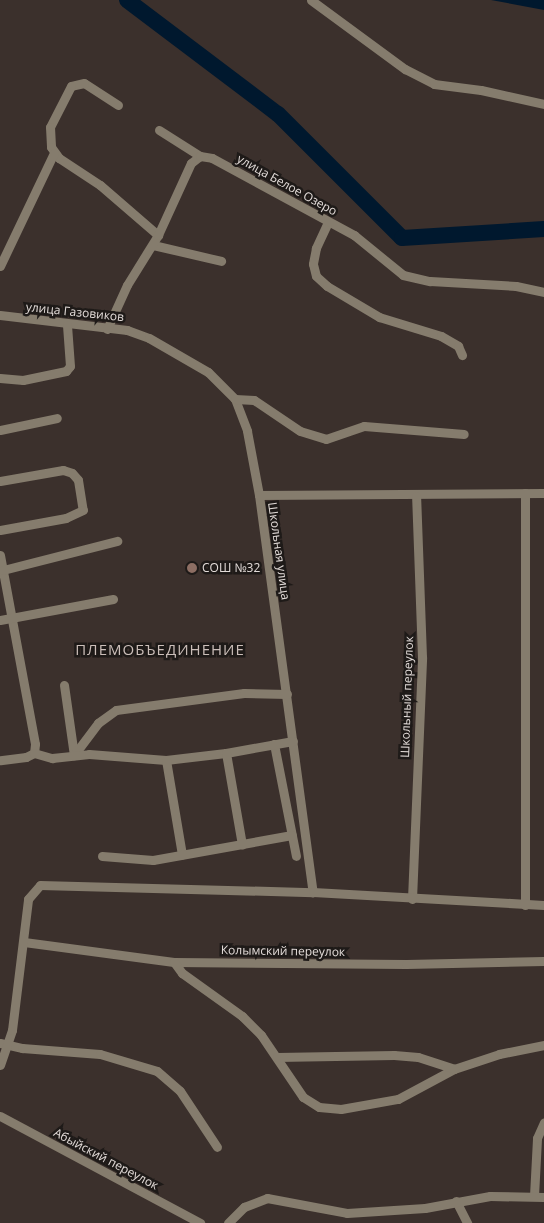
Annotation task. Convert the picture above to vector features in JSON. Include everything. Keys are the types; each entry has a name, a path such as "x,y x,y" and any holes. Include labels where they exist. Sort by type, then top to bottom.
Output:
{"street":[{"path":"311,0 405,69 434,84 474,88 544,104"},
{"path":"0,266 54,153 50,127 71,86 84,83 118,106"},
{"name":"улица Белое Озеро","path":"160,130 200,156 212,158 354,235 403,274 417,279 516,286 544,292"},
{"path":"54,153 100,185 158,235"},
{"path":"107,329 127,285 153,245 191,163 200,156"},
{"path":"328,222 316,248 313,264 316,276 327,286 379,317 442,336 458,346 462,355"},
{"path":"153,245 221,261"},
{"name":"улица Газовиков","path":"0,315 68,325 127,330 156,342 208,372 236,399 247,431 259,495"},
{"path":"0,378 23,380 66,371 70,366 68,325"},
{"path":"236,399 254,400 300,430 326,439 364,426 464,434"},
{"path":"0,430 57,418"},
{"path":"0,482 63,470 72,473 78,480 84,510 66,518 0,530"},
{"path":"525,493 525,905"},
{"name":"Школьная улица","path":"313,892 259,495 416,496 544,493"},
{"name":"Школьный переулок","path":"412,898 422,657 416,496"},
{"path":"3,570 118,541"},
{"path":"0,555 35,744 34,753"},
{"path":"0,620 113,598"},
{"path":"64,685 74,755"},
{"path":"74,755 98,723 116,710 244,693 287,694"},
{"path":"0,760 26,757 34,753 46,758 74,755 166,760 226,753 293,741"},
{"path":"274,744 296,856"},
{"path":"226,753 242,845"},
{"path":"166,760 182,856"},
{"path":"102,856 136,860 182,856 292,836"},
{"path":"0,1065 24,942 28,899 40,885 313,892 544,905"},
{"name":"Колымский переулок","path":"24,942 174,962 406,964 544,961"},
{"path":"174,962 182,973 242,1016 276,1057 310,1103 341,1109 398,1099 454,1070 499,1054 544,1045"},
{"path":"4,1044 100,1054 156,1071 180,1091 217,1147"},
{"path":"276,1057 296,1054 418,1057 454,1070"},
{"name":"Абыйский переулок","path":"0,1116 200,1223"},
{"path":"534,1196 537,1138 544,1122"},
{"path":"228,1223 244,1207 267,1198 347,1213 425,1208 490,1196 544,1197"},
{"path":"456,1201 467,1223"}],"water":[{"path":"491,0 544,0 544,10"}],"waterway":[{"path":"127,0 278,114 402,238 544,229"}],"place":[{"name":"СОШ №32","path":"192,568"}],"district":[{"name":"ПЛЕМОБЪЕДИНЕНИЕ","path":"160,650"}]}
